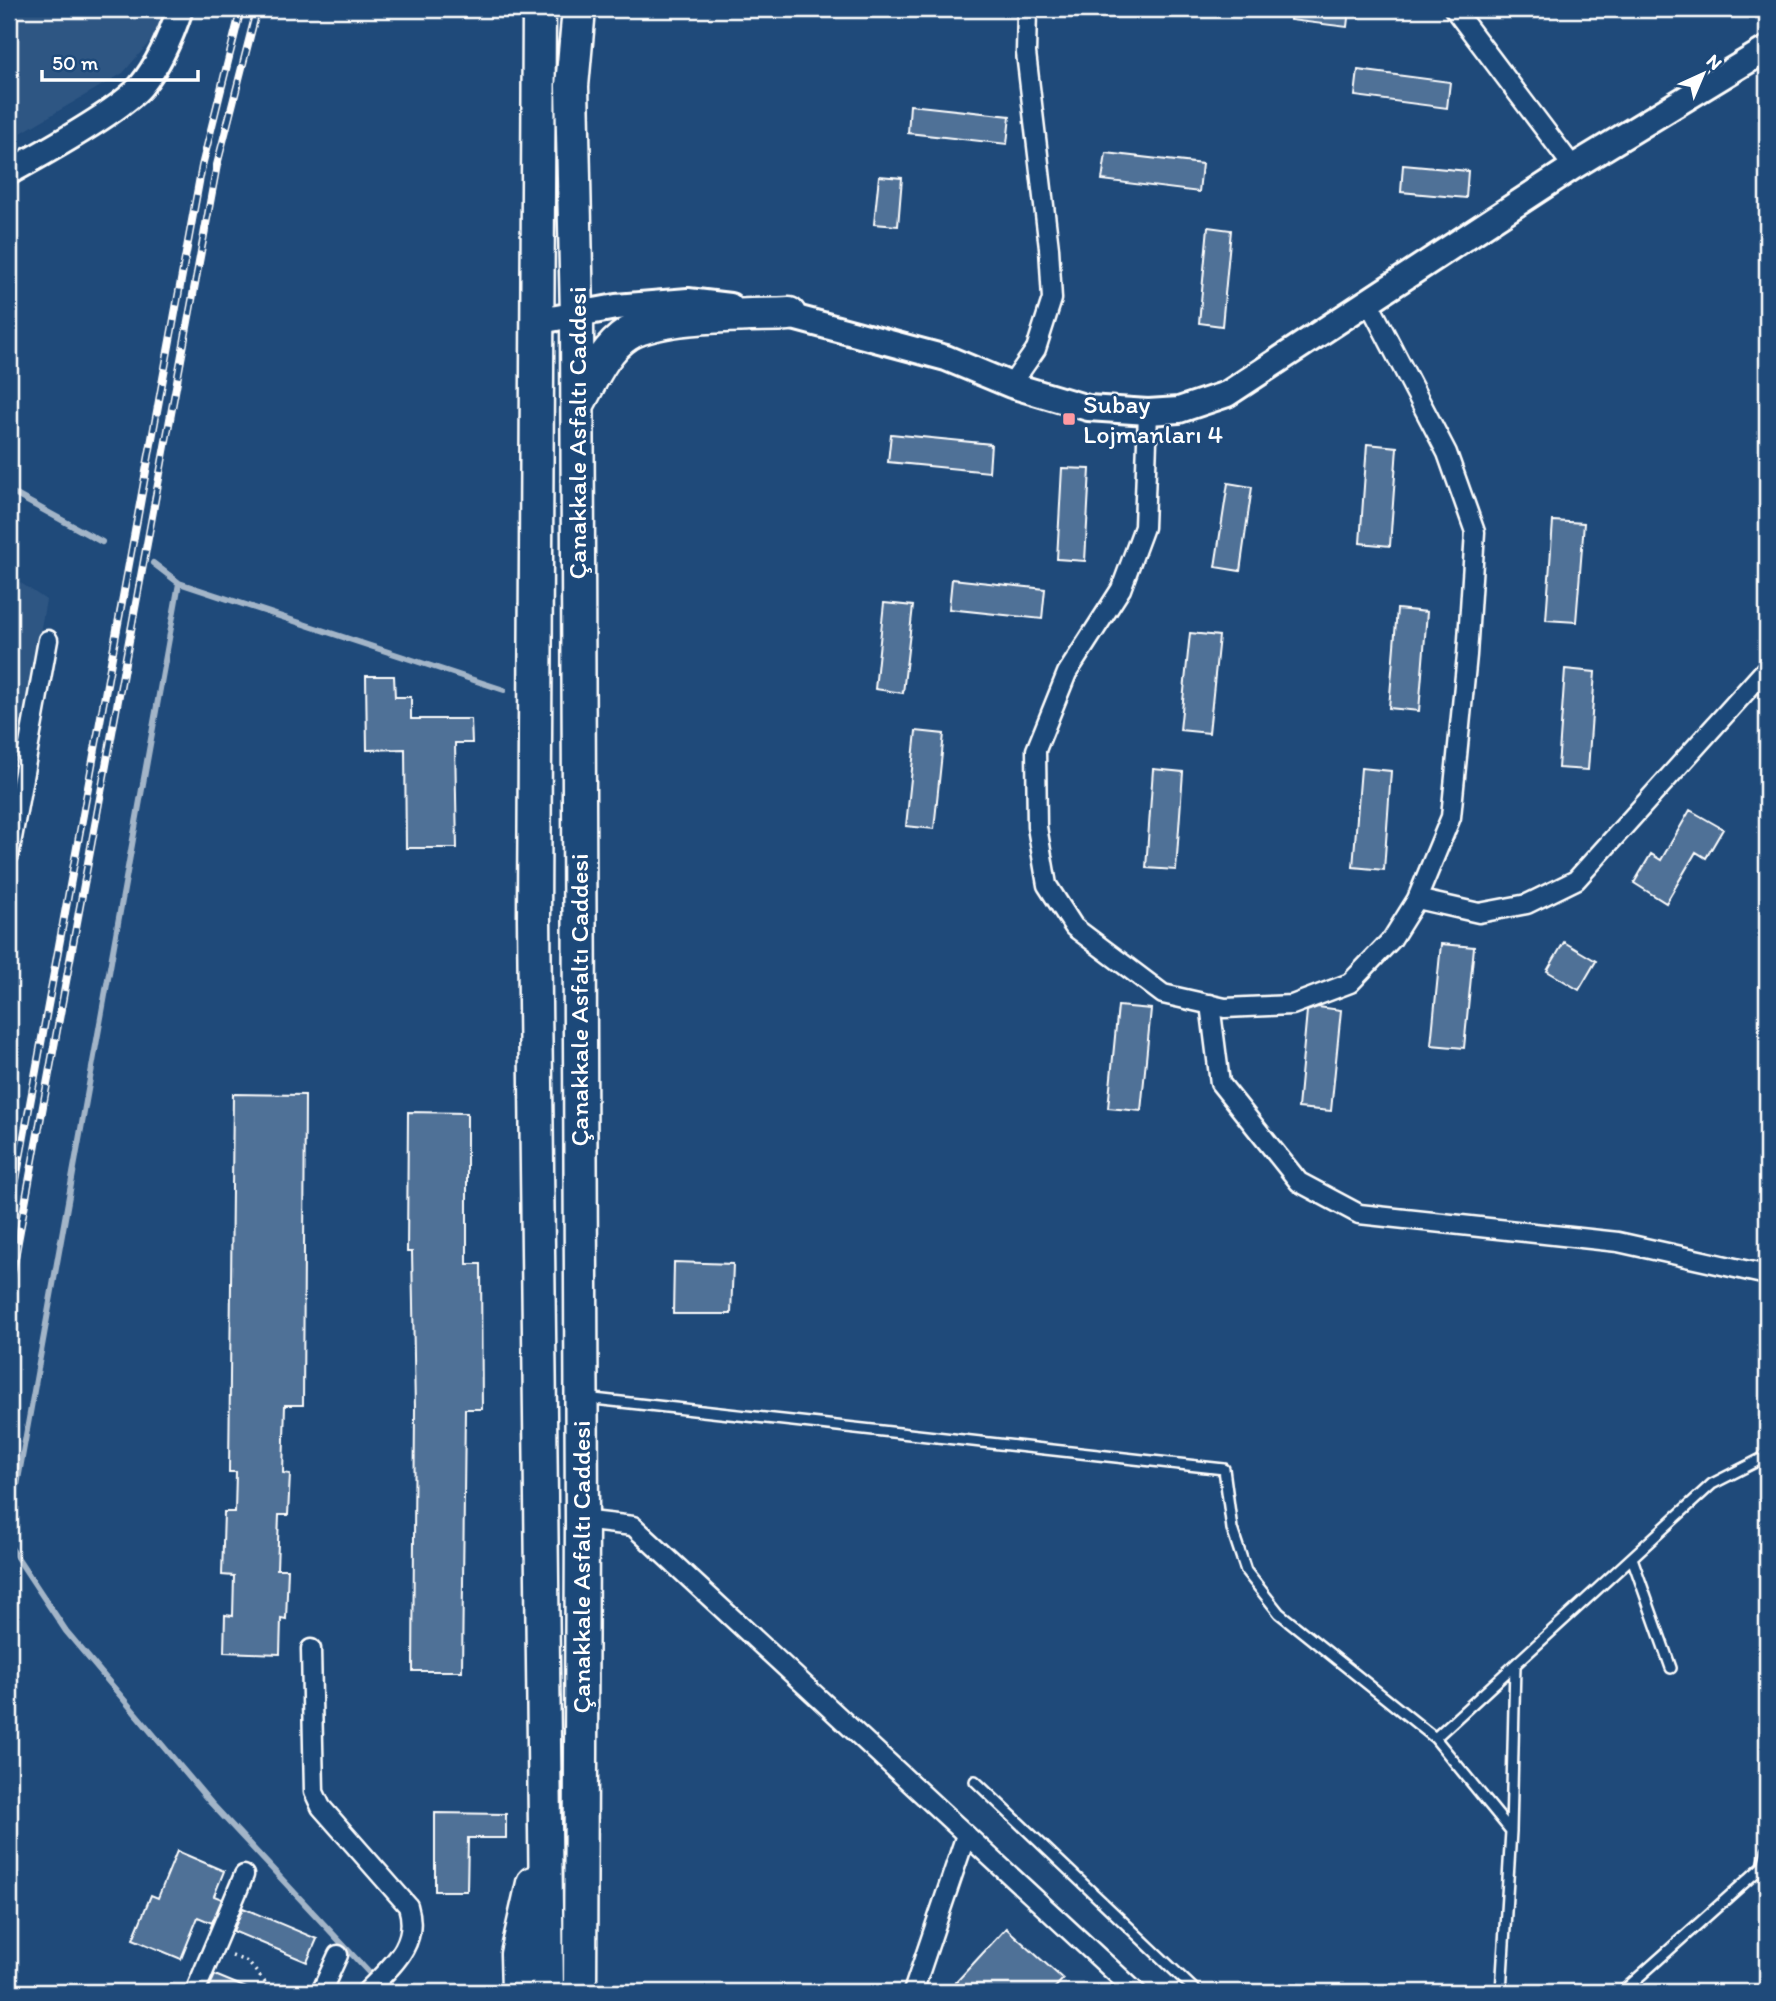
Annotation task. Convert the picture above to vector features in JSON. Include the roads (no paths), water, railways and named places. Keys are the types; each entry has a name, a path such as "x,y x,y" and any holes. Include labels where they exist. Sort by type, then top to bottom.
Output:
{"highway":[{"name":"Çanakkale Asfaltı Caddesi","path":"539,9 535,322 534,933 547,1992"},
{"name":"Çanakkale Asfaltı Caddesi","path":"579,9 572,86 577,316 582,1520 581,1983"},
{"path":"577,406 606,355 628,334 671,321 789,314"},
{"path":"518,1992 517,1954 544,1831"}],"street":[{"path":"9,172 104,114 140,87 168,45 180,9"},
{"path":"1011,385 1036,349 1052,299 1049,248 1026,53 1027,9"},
{"path":"1454,9 1573,167"},
{"path":"535,322 616,307 688,301 789,314 946,358 1011,385 1087,408 1148,412 1179,410 1227,394 1573,167 1767,49"},
{"path":"1148,412 1144,527 1121,589 1067,673 1036,750 1037,827 1047,885 1074,927 1163,993 1225,1008 1292,1005 1350,983 1392,939 1418,899 1451,817 1468,655 1475,532 1447,453 1369,303"},
{"path":"9,855 48,640"},
{"path":"1418,899 1479,913 1527,904 1576,880 1767,668"},
{"path":"1210,1004 1220,1083 1299,1182 1359,1214 1618,1242 1767,1275"},
{"path":"582,1520 633,1526 1136,1992"},
{"path":"311,1649 314,1792 321,1807 408,1906 413,1924 405,1949 366,1992"},
{"path":"913,1992 965,1835"},
{"path":"195,1992 244,1875"},
{"path":"321,1992 338,1955"}],"lane":[{"path":"580,1397 1224,1469 1232,1529 1246,1571 1279,1613 1435,1738 1511,1831"},
{"path":"1435,1738 1712,1484 1767,1456"},
{"path":"1632,1558 1671,1668"},
{"path":"1501,1992 1511,1831 1515,1665"},
{"path":"975,1781 1197,1992"},
{"path":"1622,1992 1763,1866 1767,1852"}],"waterway":[{"path":"9,491 102,542"},
{"path":"9,1530 179,583 153,563"},
{"path":"179,583 504,690"},
{"path":"9,1545 66,1631 211,1803 387,1992"}],"railway":[{"path":"9,1218 202,166 241,9"},
{"path":"9,1290 217,165 257,9"}],"place":[{"name":"Subay Lojmanları 4","path":"1069,419"}]}
